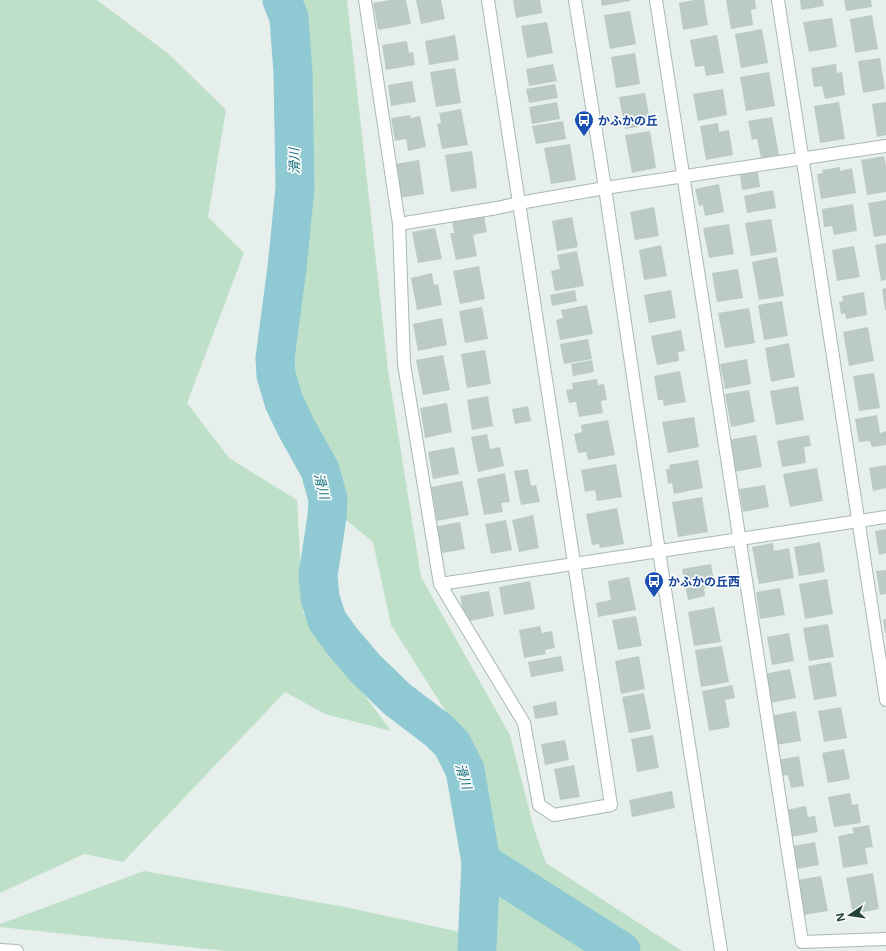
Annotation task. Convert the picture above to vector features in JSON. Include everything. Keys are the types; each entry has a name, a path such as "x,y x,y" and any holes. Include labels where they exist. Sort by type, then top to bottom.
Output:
{"street":[{"path":"365,0 399,224 404,364 440,584 524,723 539,805 554,815 611,805 488,0"},
{"path":"576,0 721,951"},
{"path":"656,0 802,942 886,939"},
{"path":"778,0 886,700"},
{"path":"399,224 498,208 605,188 683,178 886,146"},
{"path":"440,584 886,517"},
{"path":"0,950 17,951"}],"green space":[{"path":"0,0 97,0 170,55 226,110 208,217 244,253 187,403 229,458 297,500 303,612 391,731 325,714 285,692 123,862 84,854 0,893"},
{"path":"272,0 347,0 388,370 421,577 510,735 534,829 546,863 682,951 226,951 0,927 0,924 144,871 345,907 483,937 489,843 474,756 391,625 373,542 329,506 272,383 296,231 298,48"}],"building":[{"path":"389,0 406,0 411,24 378,30 373,3"},
{"path":"416,0 441,0 445,19 421,24"},
{"path":"513,0 540,0 542,13 516,18"},
{"path":"601,0 630,0 630,1 602,6"},
{"path":"704,0 708,25 683,30 679,3"},
{"path":"726,0 755,0 756,9 751,10 753,25 731,29"},
{"path":"800,0 823,0 824,6 801,10"},
{"path":"844,0 871,0 872,7 846,11"},
{"path":"630,11 636,44 610,49 604,15"},
{"path":"872,15 878,49 855,53 850,19"},
{"path":"832,18 837,47 809,52 803,22"},
{"path":"547,22 553,53 527,58 521,26"},
{"path":"762,29 768,63 741,68 735,34"},
{"path":"455,35 459,60 429,65 425,41"},
{"path":"717,35 724,73 706,76 704,66 695,67 690,40"},
{"path":"407,41 409,53 413,52 415,65 386,70 382,45"},
{"path":"635,53 640,84 616,88 611,57"},
{"path":"880,58 885,89 863,93 858,61"},
{"path":"553,64 557,81 529,86 526,69"},
{"path":"836,64 837,73 842,72 845,95 825,99 822,86 814,87 811,68"},
{"path":"455,68 461,103 436,107 430,72"},
{"path":"769,72 775,106 746,111 740,77"},
{"path":"412,81 416,102 391,106 388,85"},
{"path":"555,84 558,98 529,103 526,89"},
{"path":"723,89 727,115 698,121 693,94"},
{"path":"645,93 651,125 625,129 619,97"},
{"path":"557,102 560,119 532,124 529,107"},
{"path":"839,102 845,139 820,143 814,106"},
{"path":"886,102 886,135 877,137 872,104"},
{"path":"461,109 468,145 442,149 437,124 441,123 439,113"},
{"path":"410,115 411,118 420,116 426,147 408,151 406,139 395,141 391,118"},
{"path":"772,117 779,155 761,158 757,139 752,140 748,121"},
{"path":"563,121 566,139 536,144 532,126"},
{"path":"718,123 719,132 729,130 733,155 706,160 700,126"},
{"path":"650,131 656,168 632,173 625,135"},
{"path":"570,144 576,180 551,184 544,148"},
{"path":"472,151 477,188 451,192 445,155"},
{"path":"884,156 886,166 886,192 867,195 861,160"},
{"path":"419,160 424,194 399,198 395,164"},
{"path":"840,167 840,171 852,168 856,193 821,199 817,174 823,173 822,170"},
{"path":"758,172 760,187 742,190 740,175"},
{"path":"719,184 724,212 705,216 703,205 699,206 695,189"},
{"path":"773,190 776,208 747,213 744,196"},
{"path":"886,200 886,235 874,237 868,203"},
{"path":"853,204 857,231 834,235 832,226 824,227 822,209"},
{"path":"654,207 659,236 635,240 630,212"},
{"path":"484,215 487,232 473,235 477,256 456,260 450,233 454,233 452,221"},
{"path":"572,217 578,247 557,251 552,221"},
{"path":"771,219 777,252 751,256 745,223"},
{"path":"729,224 734,254 709,258 703,228"},
{"path":"435,228 442,259 418,263 412,232"},
{"path":"886,243 886,280 881,281 875,245"},
{"path":"661,245 667,276 644,280 639,250"},
{"path":"854,246 860,277 837,281 832,250"},
{"path":"577,251 584,286 555,291 551,271 560,269 557,255"},
{"path":"777,257 784,296 759,300 752,262"},
{"path":"479,266 485,299 460,304 453,271"},
{"path":"738,269 743,298 717,302 712,273"},
{"path":"432,273 434,285 438,284 442,305 417,310 411,278"},
{"path":"886,288 886,310 885,310 882,289"},
{"path":"575,290 577,301 552,306 550,295"},
{"path":"671,290 676,318 649,323 644,295"},
{"path":"864,292 867,315 846,319 845,313 841,314 839,302 843,301 842,296"},
{"path":"782,301 788,336 764,340 758,305"},
{"path":"587,305 593,334 560,340 556,320 563,318 561,310"},
{"path":"482,307 488,339 465,343 459,311"},
{"path":"749,308 755,343 725,348 718,313"},
{"path":"442,318 447,345 418,351 413,324"},
{"path":"868,327 874,361 849,366 843,332"},
{"path":"681,330 685,351 678,352 679,361 657,365 651,336"},
{"path":"588,339 592,359 564,364 560,344"},
{"path":"789,343 795,377 771,382 765,348"},
{"path":"485,350 491,384 467,388 461,354"},
{"path":"443,355 450,390 423,395 416,360"},
{"path":"747,359 751,384 725,389 720,364"},
{"path":"592,360 594,372 573,376 571,364"},
{"path":"680,371 686,402 664,406 663,400 658,400 654,376"},
{"path":"874,373 880,408 859,411 853,376"},
{"path":"597,379 598,385 604,384 607,400 601,401 603,413 579,417 576,402 569,403 566,390 573,389 572,383"},
{"path":"798,386 804,420 776,425 770,391"},
{"path":"749,390 755,422 731,427 725,394"},
{"path":"488,396 493,426 472,430 467,400"},
{"path":"447,403 452,432 425,438 420,408"},
{"path":"528,406 531,421 515,424 512,409"},
{"path":"877,415 880,433 886,431 886,445 872,447 870,441 859,442 855,419"},
{"path":"694,417 699,447 668,453 662,422"},
{"path":"608,420 615,455 588,460 586,452 578,453 574,434 582,432 581,425"},
{"path":"487,434 490,449 500,447 504,466 478,472 471,437"},
{"path":"756,435 762,467 734,472 728,440"},
{"path":"809,435 811,446 804,447 806,463 782,467 777,441"},
{"path":"454,447 459,474 433,479 428,452"},
{"path":"698,460 703,488 674,494 672,483 668,484 666,469 670,469 669,465"},
{"path":"616,464 622,497 597,501 595,490 585,492 581,470"},
{"path":"886,465 886,488 873,491 869,468"},
{"path":"817,468 823,501 790,507 783,474"},
{"path":"528,469 531,486 536,485 540,502 521,505 514,471"},
{"path":"505,473 510,502 501,503 503,512 484,515 477,479"},
{"path":"462,481 469,515 437,521 431,487"},
{"path":"765,485 769,507 743,512 739,489"},
{"path":"702,497 708,532 678,537 672,502"},
{"path":"617,508 624,544 600,548 599,544 592,545 586,514"},
{"path":"533,515 539,548 519,552 512,520"},
{"path":"506,520 512,550 491,554 485,524"},
{"path":"460,522 465,549 437,554 432,527"},
{"path":"886,529 886,553 879,555 875,531"},
{"path":"820,542 825,572 799,576 794,547"},
{"path":"773,543 774,551 789,548 794,578 759,584 752,547"},
{"path":"711,564 715,586 704,588 705,596 688,600 682,569"},
{"path":"886,570 886,594 880,595 876,571"},
{"path":"629,577 636,610 598,617 596,603 611,600 608,581"},
{"path":"827,579 833,614 805,619 799,584"},
{"path":"530,581 535,609 504,615 499,587"},
{"path":"780,588 785,615 760,619 756,592"},
{"path":"489,591 494,616 465,622 460,596"},
{"path":"714,607 721,642 694,646 688,612"},
{"path":"636,616 642,646 618,650 612,620"},
{"path":"886,619 886,633 885,633 883,620"},
{"path":"828,624 834,657 809,661 803,628"},
{"path":"540,626 542,633 552,631 555,648 545,650 546,654 524,658 519,630"},
{"path":"789,633 794,661 772,665 767,637"},
{"path":"722,646 729,682 701,687 695,650"},
{"path":"561,656 564,671 531,677 528,662"},
{"path":"639,656 645,689 621,694 615,661"},
{"path":"831,662 837,696 814,700 808,666"},
{"path":"790,669 796,698 770,703 764,674"},
{"path":"732,685 735,698 725,700 730,727 709,731 702,691"},
{"path":"644,693 651,729 629,733 622,697"},
{"path":"556,701 558,715 535,719 533,706"},
{"path":"841,707 847,738 824,742 818,711"},
{"path":"796,711 801,741 776,745 770,716"},
{"path":"653,735 659,768 637,772 631,739"},
{"path":"565,740 569,760 545,765 541,744"},
{"path":"844,749 850,779 828,783 822,753"},
{"path":"799,756 804,786 791,788 788,775 780,776 777,760"},
{"path":"574,765 580,797 560,800 554,769"},
{"path":"672,791 675,808 632,817 629,800"},
{"path":"850,793 852,805 858,804 861,823 834,827 828,797"},
{"path":"806,806 808,817 815,816 818,832 791,837 786,810"},
{"path":"869,825 873,847 865,848 868,864 843,868 838,836 854,833 852,828"},
{"path":"815,842 819,865 797,869 793,846"},
{"path":"873,873 879,909 853,914 846,878"},
{"path":"821,876 828,911 803,915 797,880"}],"waterway":[{"name":"滑川","path":"282,0 289,18 293,73 295,188 287,268 275,358 276,375 284,402 320,470 328,499 327,517 318,575 320,598 327,620 342,641 365,668 397,699 439,731 452,744 465,770 481,862 477,948"},
{"path":"481,862 621,951"}],"place":[{"name":"かふかの丘","path":"584,137"},
{"name":"かふかの丘西","path":"654,598"}]}
